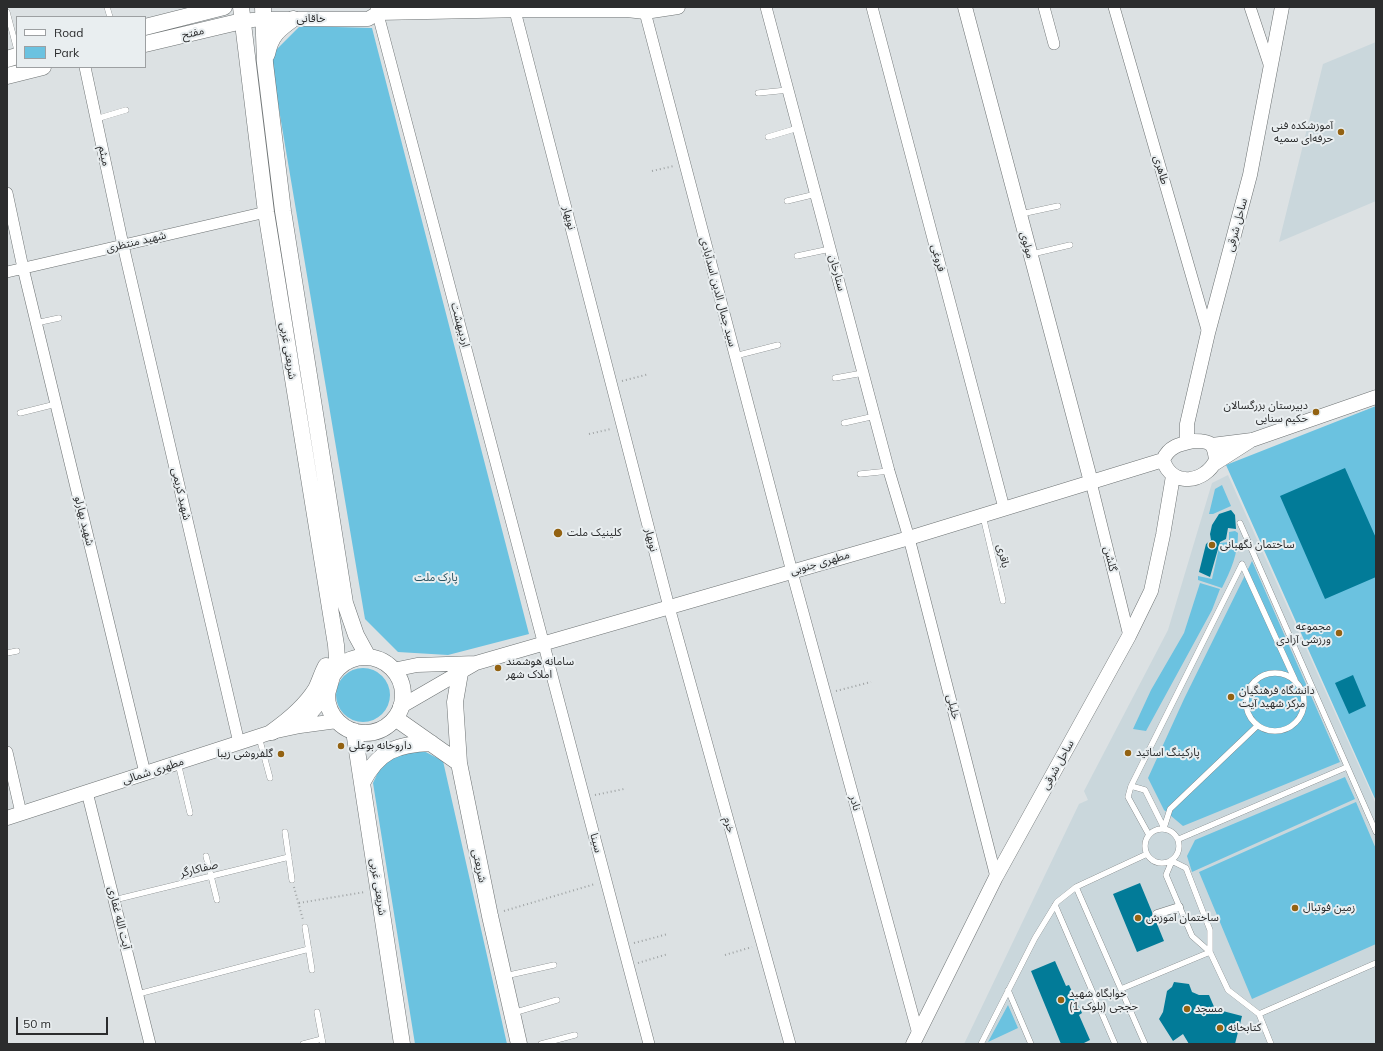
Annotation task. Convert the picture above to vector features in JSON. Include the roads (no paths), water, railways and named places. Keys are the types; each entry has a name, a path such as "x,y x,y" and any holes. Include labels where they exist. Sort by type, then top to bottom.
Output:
{"main road":[{"name":"مفتح","path":"150,26 224,7"},
{"name":"شریعتی غربی","path":"263,13 265,63 283,211 345,603 356,635 368,657"},
{"name":"مفتح","path":"152,42 242,14"},
{"name":"شریعتی غربی","path":"242,14 266,212 336,645 337,659 327,694"},
{"path":"265,63 270,42 277,31 293,19"},
{"path":"7,76 39,68"},
{"path":"266,734 294,716 309,698 316,688 336,645"},
{"path":"327,694 328,703 337,721 354,731 365,733 377,731 387,726 398,712 403,696 401,686 393,670 377,659 368,657 347,661 338,667 332,676"},
{"name":"شریعتی","path":"460,673 455,702 458,763 519,1044"},
{"path":"398,712 431,743 458,763"},
{"name":"شریعتی غربی","path":"354,731 402,1044"},
{"path":"362,783 369,768 392,750 409,744 431,743"}],"street":[{"name":"خاقانی","path":"242,14 263,13 293,19 368,19 375,9 627,9 645,12 678,7"},
{"name":"ستارخان","path":"766,7 889,471 909,538"},
{"name":"فروغی","path":"872,7 1004,508"},
{"name":"مولوی","path":"965,7 1029,255 1091,482"},
{"path":"1044,7 1054,44"},
{"name":"طاهری","path":"1114,7 1208,333"},
{"path":"1250,7 1270,67"},
{"name":"ساحل شرقی","path":"1187,442 1187,424 1208,333 1250,175 1282,7"},
{"name":"اردیبهشت","path":"375,9 543,642"},
{"name":"نوبهار","path":"515,9 668,607"},
{"name":"سید جمال الدین اسدآبادی","path":"645,12 792,572"},
{"path":"150,26 152,42"},
{"name":"میثم","path":"85,68 123,245"},
{"name":"شهید بهارلو","path":"7,193 10,221 23,268 144,773"},
{"name":"شهید منتظری","path":"7,272 266,212"},
{"name":"شهید کریمی","path":"123,245 239,743"},
{"path":"1252,440 1212,444 1208,441 1187,442 1171,448 1166,453 1163,460 1166,469 1173,476 1186,479 1204,476 1214,464 1252,440 1376,397"},
{"path":"1212,444 1216,460 1214,464"},
{"name":"مطهری جنوبی","path":"476,662 909,538 1163,460"},
{"name":"ساحل شرقی","path":"916,1039 996,877 1129,636 1151,591 1163,535 1173,476"},
{"name":"گلشن","path":"1091,482 1129,636"},
{"name":"خلیلی","path":"909,538 996,877"},
{"name":"نادر","path":"792,572 916,1039"},
{"name":"خرم","path":"668,607 790,1044"},
{"name":"سینا","path":"543,642 649,1044"},
{"path":"393,670 416,665 476,662"},
{"path":"398,712 476,662"},
{"path":"300,726 327,694"},
{"name":"مطهری شمالی","path":"7,818 266,734 300,726 337,721"},
{"path":"7,752 21,813"},
{"name":"آیت الله غفاری","path":"87,792 150,1044"},
{"path":"1157,914 1179,906"}],"lane":[{"path":"7,12 16,46"},
{"path":"758,93 788,90"},
{"path":"96,119 126,110"},
{"path":"768,137 798,128"},
{"path":"787,201 816,194"},
{"path":"1019,215 1058,206"},
{"path":"1029,255 1070,245"},
{"path":"798,256 830,249"},
{"path":"36,323 59,318"},
{"path":"735,356 778,345"},
{"path":"835,378 863,373"},
{"path":"20,413 56,404"},
{"path":"844,423 875,416"},
{"path":"860,474 889,471"},
{"name":"باقری","path":"983,515 1003,601"},
{"path":"1240,523 1376,832"},
{"path":"1149,835 1128,797 1131,786 1242,564 1304,698 1304,708 1297,722 1285,730 1275,732 1265,730 1257,726 1250,719 1246,705 1247,691 1252,683 1260,677 1273,673 1287,675 1295,680"},
{"path":"7,653 17,651"},
{"path":"1164,828 1170,809 1257,726"},
{"path":"266,734 270,778"},
{"path":"178,763 190,813"},
{"path":"1178,839 1347,766"},
{"path":"1131,786 1145,790 1164,828"},
{"path":"1210,952 1210,930 1186,868 1172,861 1161,864 1155,862 1147,854 1145,844 1149,835 1159,829 1164,828 1173,832 1178,839 1179,851 1172,861 1166,875 1192,936 1210,952 1228,990 1259,1014 1271,1044"},
{"path":"285,832 292,880"},
{"path":"981,1044 1035,938 1055,905 1076,887 1147,854"},
{"path":"206,856 216,900"},
{"name":"صفاکارگر","path":"114,900 289,857"},
{"path":"1076,887 1145,1044"},
{"path":"1055,905 1115,1044"},
{"path":"305,927 312,970"},
{"path":"138,994 309,949"},
{"path":"1121,989 1210,952"},
{"path":"1259,1014 1376,963"},
{"path":"504,976 554,965"},
{"path":"1008,990 1031,1044"},
{"path":"512,1013 557,1000"},
{"path":"303,1044 323,1042 317,1012"},
{"path":"542,1044 575,1035"}],"place":[{"name":"آموزشکده فنی حرفه‌ای سمیه","path":"1341,132"},
{"name":"دبیرستان بزرگسالان حکیم سنایی","path":"1316,412"},
{"name":"کلینیک ملت","path":"558,533"},
{"name":"ساختمان نگهبانی","path":"1212,545"},
{"name":"مجموعه ورزشی آزادی","path":"1339,633"},
{"name":"سامانه هوشمند املاک شهر","path":"498,668"},
{"name":"دانشگاه فرهنگیان مرکز شهید آیت","path":"1231,697"},
{"name":"داروخانه بوعلی","path":"341,746"},
{"name":"پارکینگ اساتید","path":"1128,753"},
{"name":"گلفروشی زیبا","path":"281,754"},
{"name":"زمین فوتبال","path":"1295,908"},
{"name":"ساختمان آموزش","path":"1138,918"},
{"name":"خوابگاه شهید حججی (بلوک 1)","path":"1061,1000"},
{"name":"مسجد","path":"1187,1009"},
{"name":"کتابخانه","path":"1220,1028"}],"park label":[{"name":"پارک ملت","path":"436,578"}]}
